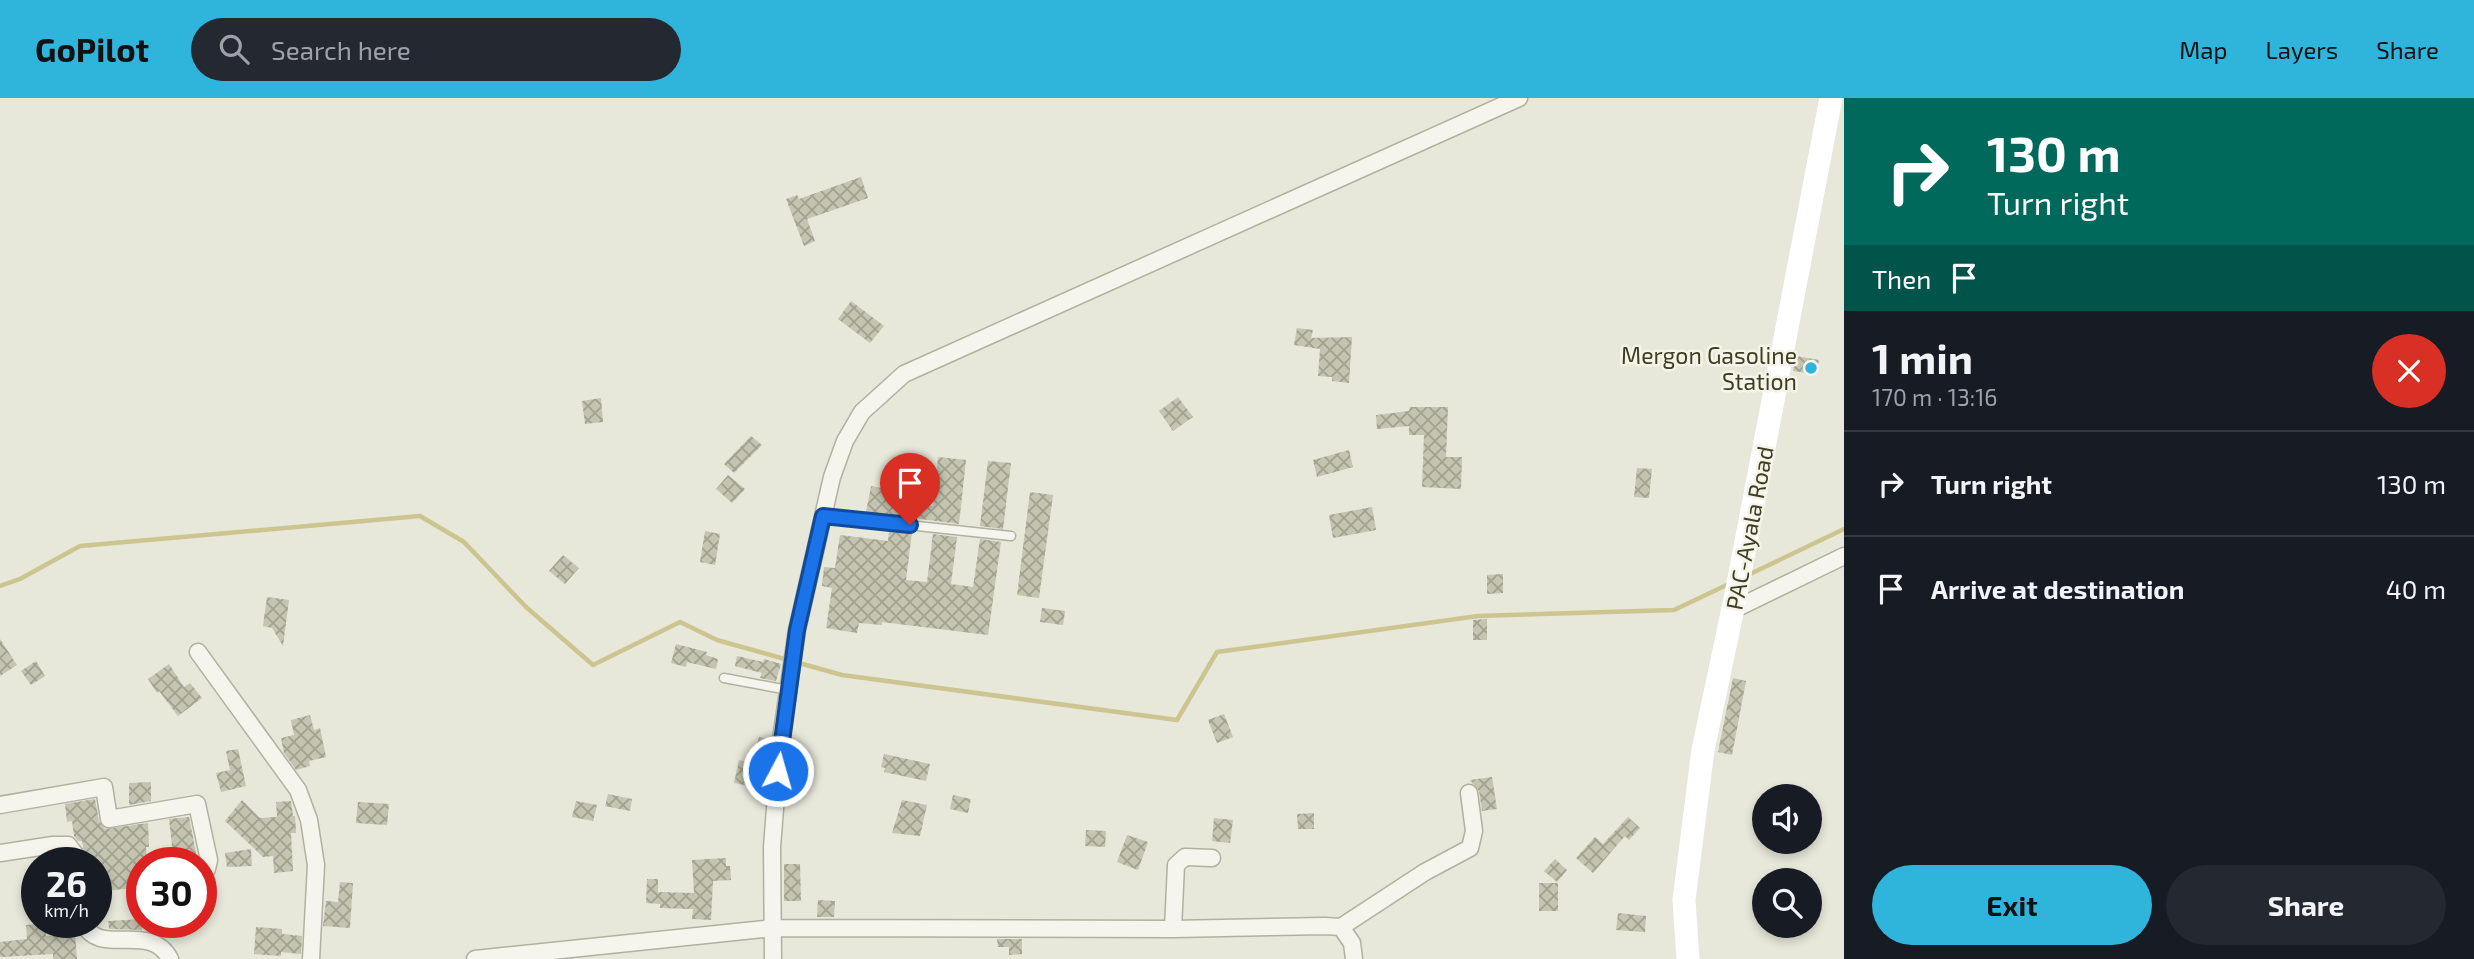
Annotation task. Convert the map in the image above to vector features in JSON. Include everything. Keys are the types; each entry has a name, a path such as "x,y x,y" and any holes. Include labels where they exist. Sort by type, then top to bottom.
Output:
{"street":[{"path":"773,959 772,847 780,746 797,630 832,477 862,412 904,374 1519,98"},
{"name":"PAC-Ayala Road","path":"1688,959 1684,900 1703,750 1734,605 1831,98"},
{"path":"1734,605 1844,556"},
{"path":"198,652 298,790 309,820 316,865 311,959"},
{"path":"0,805 104,787 109,819 197,804 206,847"},
{"path":"475,959 773,928 1341,927 1425,873 1470,848 1475,831 1469,793"},
{"path":"40,847 70,847"},
{"path":"0,853 21,850"},
{"path":"1173,929 1176,865 1185,857 1212,858"},
{"path":"1341,927 1352,943 1354,959"},
{"path":"101,938 155,942 165,949 170,959"}],"lane":[{"path":"823,516 1011,536"},
{"path":"723,678 788,690"}],"building":[{"path":"861,177 868,198 807,219 815,241 804,246 786,199 797,195 799,199"},
{"path":"851,301 884,326 870,343 838,319"},
{"path":"1297,328 1313,330 1311,338 1352,337 1349,383 1332,381 1332,377 1318,376 1320,349 1294,345"},
{"path":"1796,356 1819,360 1816,374 1793,371"},
{"path":"1178,397 1193,417 1173,431 1159,411"},
{"path":"601,398 603,422 585,424 582,401"},
{"path":"1410,407 1448,407 1446,457 1462,457 1461,489 1422,487 1424,435 1409,435 1409,426 1377,429 1376,415 1409,411"},
{"path":"751,436 762,445 734,473 724,464"},
{"path":"1349,450 1353,467 1317,477 1313,460"},
{"path":"938,457 966,460 959,524 866,512 871,486 892,490 889,501 933,506"},
{"path":"988,461 1011,463 1003,529 980,526"},
{"path":"1637,468 1652,469 1649,498 1634,497"},
{"path":"728,475 745,489 732,503 716,489"},
{"path":"1030,492 1053,495 1039,598 1017,595"},
{"path":"1372,507 1376,530 1333,538 1329,515"},
{"path":"889,530 912,532 906,580 927,582 933,534 957,537 951,584 973,587 980,539 1001,542 988,635 882,622 882,625 859,623 857,633 826,628 832,588 822,586 824,567 835,568 840,535 888,541"},
{"path":"705,531 720,534 715,565 700,562"},
{"path":"563,555 579,568 565,584 549,571"},
{"path":"1503,574 1503,593 1487,594 1487,575"},
{"path":"267,597 289,600 283,646 272,628 263,626"},
{"path":"1042,608 1065,611 1063,625 1040,622"},
{"path":"1487,619 1487,640 1473,640 1473,620"},
{"path":"0,639 17,665 0,676"},
{"path":"676,644 707,652 706,655 718,659 716,669 687,662 686,667 671,663"},
{"path":"737,656 781,664 776,681 760,678 762,673 735,666"},
{"path":"36,661 45,676 31,685 21,671"},
{"path":"169,664 184,687 190,683 202,698 178,716 148,679"},
{"path":"1733,678 1746,681 1732,755 1718,752"},
{"path":"1224,714 1233,737 1217,743 1208,720"},
{"path":"310,715 314,730 320,728 326,757 309,761 310,766 296,770 284,753 281,738 294,735 291,720"},
{"path":"759,737 770,740 760,788 734,783 739,760 752,763"},
{"path":"238,749 246,786 221,792 216,773 230,770 226,751"},
{"path":"884,754 930,764 926,781 884,772 885,768 881,767"},
{"path":"1492,777 1497,809 1482,811 1479,791 1470,780"},
{"path":"151,782 151,801 129,805 129,783"},
{"path":"608,794 632,799 630,811 605,806"},
{"path":"953,795 971,799 968,813 950,809"},
{"path":"95,799 99,821 105,829 148,823 149,847 126,847 126,889 112,890 112,847 83,847 82,841 78,841 74,836 72,821 67,822 65,804"},
{"path":"242,800 260,818 277,817 276,802 291,801 296,833 291,833 293,871 274,873 273,856 263,857 225,821"},
{"path":"902,800 927,805 920,836 892,833"},
{"path":"576,801 597,805 593,821 572,817"},
{"path":"358,802 389,804 387,825 356,823"},
{"path":"1314,813 1314,829 1298,829 1297,814"},
{"path":"189,817 195,847 172,847 169,819"},
{"path":"1628,817 1640,828 1629,840 1625,836 1593,873 1576,858 1595,837 1603,844"},
{"path":"1214,818 1233,820 1230,843 1212,841"},
{"path":"1086,830 1106,831 1105,847 1085,846"},
{"path":"1127,835 1148,842 1138,870 1117,862"},
{"path":"251,849 252,866 227,867 225,853"},
{"path":"726,858 726,866 730,866 731,880 713,881 711,920 692,919 693,909 660,908 660,904 646,903 647,879 658,879 658,892 694,893 692,860"},
{"path":"1555,859 1567,870 1557,882 1544,871"},
{"path":"784,864 800,864 801,901 784,901"},
{"path":"340,882 353,883 350,928 323,926 326,901 338,902"},
{"path":"1539,883 1558,883 1558,911 1539,911"},
{"path":"818,900 835,901 834,917 817,917"},
{"path":"1618,913 1646,916 1645,932 1616,930"},
{"path":"126,920 126,930 112,929 112,921"},
{"path":"256,927 282,929 282,934 302,936 301,954 254,954"},
{"path":"75,938 77,959 53,959 53,954 0,957 0,942"},
{"path":"997,939 1022,939 1022,954 1009,955 1009,947 998,947"}],"waterway":[{"path":"0,586 20,579 80,546 420,516 464,542 526,607 593,665 680,622 717,640 842,675 1177,720 1217,652 1478,616 1674,610 1731,583"},
{"path":"1748,575 1844,529"}],"place":[{"name":"Mergon Gasoline Station","path":"1811,368"}],"route":[{"path":"778,771 797,630 823,516 910,525"}]}
